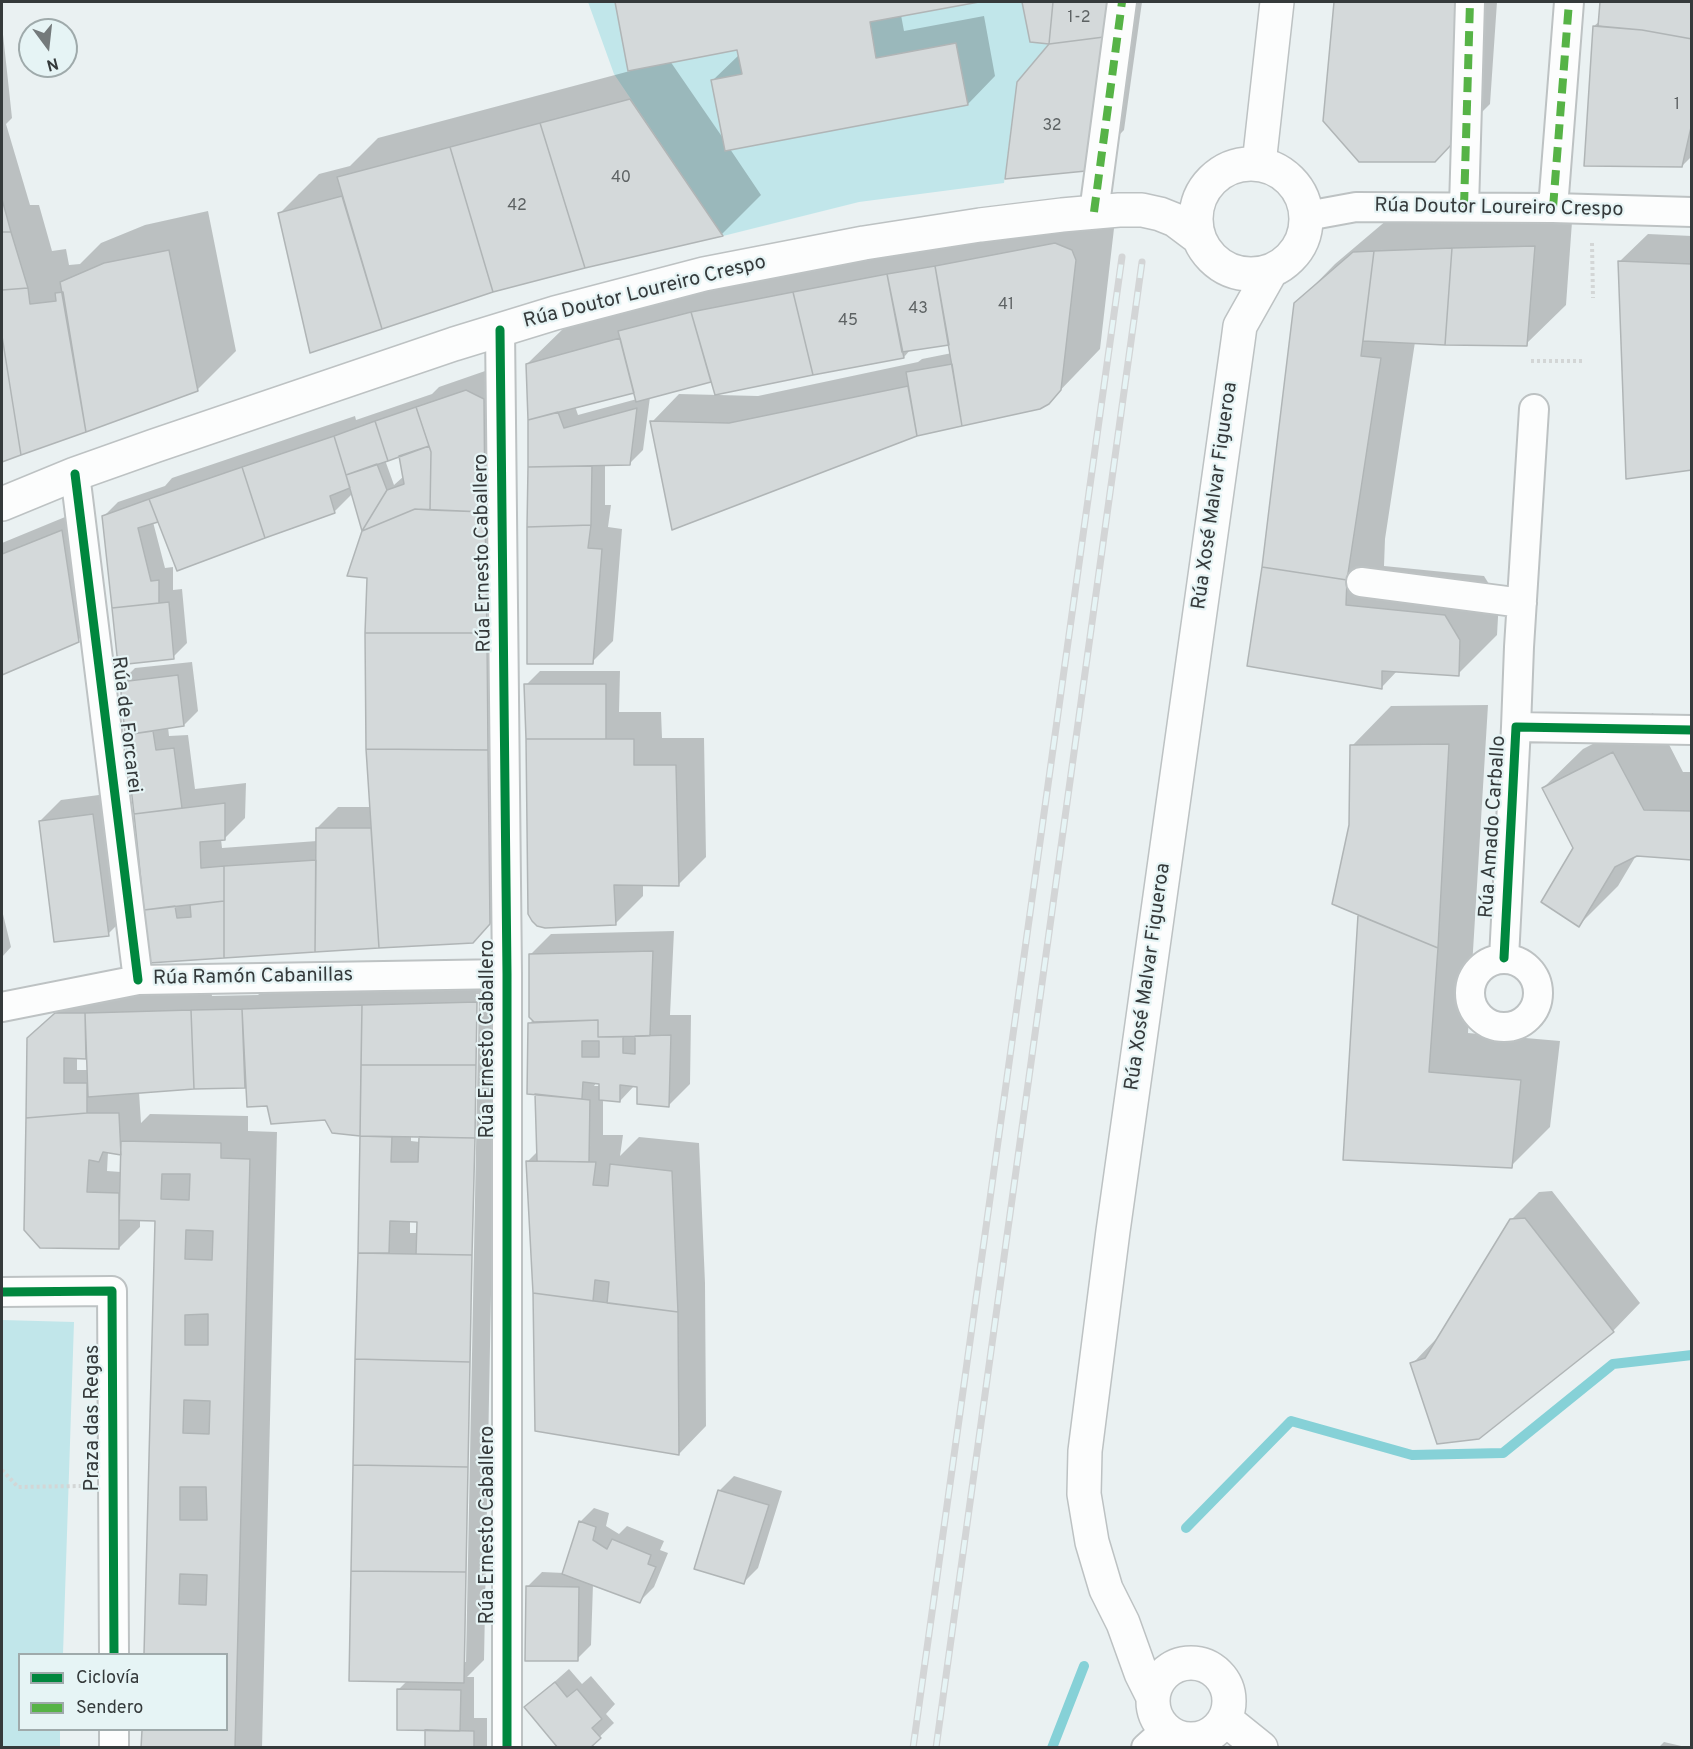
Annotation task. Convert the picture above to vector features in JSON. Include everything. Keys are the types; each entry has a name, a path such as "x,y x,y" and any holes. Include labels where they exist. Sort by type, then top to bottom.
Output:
{"main road":[{"path":"1259,164 1277,2"},
{"path":"1243,164 1259,164 1277,170 1292,181 1302,196 1307,216 1297,249 1284,262 1270,271 1250,274 1234,271 1209,251 1196,222 1197,206 1204,190 1214,178 1227,169 1243,164"},
{"name":"Rúa Doutor Loureiro Crespo","path":"2,504 75,474 454,344 628,293 727,270 864,243 980,225 1094,212 1142,210 1175,220 1209,251"},
{"name":"Rúa Xosé Malvar Figueroa","path":"1209,251 1240,327"},
{"name":"Rúa Xosé Malvar Figueroa","path":"1123,1623 1152,1647 1184,1664 1196,1663 1218,1674 1225,1683 1229,1701 1225,1719 1218,1728 1198,1737 1187,1738 1176,1735 1156,1738 1158,1720 1153,1697 1141,1673 1123,1623 1106,1589 1092,1542 1084,1494 1085,1450 1185,710 1240,327 1270,271"},
{"path":"1153,1697 1156,1686 1163,1676 1172,1668 1184,1664"},
{"path":"1225,1719 1260,1748"}],"street":[{"path":"1094,212 1122,2"},
{"path":"1464,207 1470,2"},
{"path":"1553,208 1569,2"},
{"name":"Rúa Doutor Loureiro Crespo","path":"1307,216 1356,207 1553,208 1692,212"},
{"name":"Rúa Ernesto Caballero","path":"500,330 507,974 507,1748"},
{"path":"1516,727 1534,409"},
{"name":"Rúa de Forcarei","path":"75,474 138,980"},
{"path":"1361,582 1522,603"},
{"name":"Rúa Amado Carballo","path":"1504,958 1516,727 1692,730"},
{"name":"Rúa Ramón Cabanillas","path":"2,1006 138,980 507,974"},
{"name":"Praza das Regas","path":"2,1292 112,1291 114,1653"},
{"path":"114,1731 114,1748"}],"path":[{"path":"1592,239 1593,298"},
{"path":"1531,361 1583,361"},
{"path":"2,1470 18,1487 113,1486"}],"shaded area":[{"path":"588,2 1053,2 1049,44 1017,83 1004,183 859,202 723,236 614,74"},
{"path":"2,1320 74,1322 63,1653 18,1653 18,1731 60,1731 60,1747 2,1747"}],"building":[{"path":"615,2 979,2 870,22 876,58 956,43 968,105 725,151 711,80 742,74 737,50 628,71"},
{"path":"1022,2 1053,2 1049,44 1030,42"},
{"path":"1053,2 1109,2 1104,37 1049,44"},
{"path":"1334,2 1460,2 1451,145 1435,162 1359,162 1323,121"},
{"path":"1600,2 1692,2 1692,39 1642,30 1598,26"},
{"path":"1593,26 1642,30 1692,39 1692,123 1682,167 1584,166"},
{"path":"1104,37 1086,171 1005,179 1017,82 1049,44"},
{"path":"630,99 723,236 585,268 540,123"},
{"path":"540,123 585,268 493,292 450,147"},
{"path":"450,147 493,292 382,329 337,177"},
{"path":"342,196 382,329 310,353 278,213"},
{"path":"2,199 11,232 2,232"},
{"path":"2,232 11,232 28,288 2,290"},
{"path":"1055,243 1072,250 1076,260 1061,390 1049,404 1040,409 962,426 935,266"},
{"path":"1535,246 1527,346 1445,345 1452,248"},
{"path":"1452,248 1445,345 1363,341 1374,251"},
{"path":"169,250 198,391 86,432 60,282 104,263"},
{"path":"1374,251 1361,356 1381,358 1347,580 1262,567 1294,303 1353,252"},
{"path":"1618,261 1692,264 1692,470 1626,479"},
{"path":"935,266 949,345 902,352 887,274"},
{"path":"887,274 904,358 813,375 793,292"},
{"path":"28,288 30,304 56,301 55,293 63,292 86,432 21,455 2,336 2,290"},
{"path":"793,292 813,375 715,395 691,312"},
{"path":"691,312 711,382 636,402 618,331"},
{"path":"2,336 21,455 2,462"},
{"path":"620,338 634,393 528,420 526,364"},
{"path":"952,364 962,426 917,436 906,372"},
{"path":"908,386 917,436 672,530 650,421 729,423"},
{"path":"466,390 484,399 485,512 430,510 431,452 416,407"},
{"path":"416,407 429,446 388,461 375,421"},
{"path":"637,408 630,465 528,467 528,420 558,412 564,428"},
{"path":"375,421 388,461 346,475 334,436"},
{"path":"334,436 350,488 330,496 335,513 265,538 242,467"},
{"path":"429,446 431,452 430,510 415,509 362,531 387,490 404,484 399,456"},
{"path":"377,464 387,490 362,531 346,475"},
{"path":"592,466 591,525 527,527 528,467"},
{"path":"242,467 265,538 177,571 149,499"},
{"path":"149,499 158,522 138,528 151,581 159,580 159,603 112,608 102,516"},
{"path":"415,509 485,512 487,633 365,633 367,578 347,576 362,531"},
{"path":"591,525 588,548 602,549 593,664 527,664 527,527"},
{"path":"62,530 79,642 2,675 2,554"},
{"path":"1262,567 1347,580 1346,605 1445,615 1460,640 1459,676 1382,671 1382,689 1247,666"},
{"path":"169,602 174,659 118,665 112,608"},
{"path":"365,633 487,633 488,750 366,749"},
{"path":"178,675 184,726 125,735 120,682"},
{"path":"524,684 606,684 606,739 526,739"},
{"path":"153,731 156,750 174,748 182,808 134,814 125,735"},
{"path":"526,739 634,739 634,765 676,765 679,886 614,885 616,925 545,928 537,926 528,914"},
{"path":"1449,744 1438,948 1332,904 1349,825 1350,745"},
{"path":"366,749 488,750 490,924 473,943 379,948"},
{"path":"1613,752 1644,810 1692,811 1692,860 1637,856 1615,867 1579,927 1541,902 1573,848 1542,788"},
{"path":"225,803 225,840 200,842 201,868 224,866 224,901 144,910 134,814"},
{"path":"93,814 109,936 54,942 39,821"},
{"path":"316,828 371,828 379,948 315,952"},
{"path":"316,860 315,952 224,958 224,866"},
{"path":"224,901 224,958 149,963 144,910 175,906 177,918 191,917 190,905"},
{"path":"1358,915 1438,948 1429,1072 1521,1080 1512,1168 1343,1160"},
{"path":"653,951 650,1036 598,1037 598,1020 534,1022 529,1017 529,954"},
{"path":"477,1002 476,1065 361,1065 362,1005"},
{"path":"362,1005 360,1136 332,1133 325,1120 271,1124 267,1106 247,1107 242,1009"},
{"path":"242,1009 245,1088 194,1089 191,1010"},
{"path":"191,1010 194,1089 88,1097 85,1013"},
{"path":"55,1013 85,1013 86,1059 64,1058 64,1083 87,1083 87,1113 26,1118 27,1038"},
{"path":"598,1020 598,1037 623,1037 623,1053 635,1054 635,1036 671,1035 669,1107 637,1104 637,1087 620,1085 620,1102 599,1100 599,1084 583,1082 582,1099 527,1094 528,1023","holes":["582,1041 599,1041 599,1057 582,1057"]},
{"path":"361,1065 476,1065 475,1138 360,1136"},
{"path":"535,1094 590,1100 589,1162 537,1161"},
{"path":"119,1113 121,1155 103,1152 99,1162 89,1160 87,1192 119,1193 119,1249 40,1248 24,1230 26,1118"},
{"path":"360,1136 392,1137 391,1162 418,1162 419,1137 475,1138 472,1255 416,1254 417,1222 390,1221 389,1253 358,1253"},
{"path":"121,1141 221,1143 221,1158 250,1159 235,1748 141,1748 142,1731 228,1731 228,1653 144,1653 155,1221 119,1220","holes":["162,1174 190,1174 189,1200 161,1199","186,1230 213,1231 212,1260 185,1259","208,1314 208,1345 185,1345 185,1315","184,1400 210,1401 209,1434 183,1433","180,1487 206,1487 207,1520 180,1520","180,1574 207,1575 206,1605 179,1604"]},
{"path":"526,1161 596,1162 593,1185 608,1186 610,1164 672,1171 678,1312 607,1303 609,1282 595,1280 593,1301 533,1293"},
{"path":"1525,1218 1614,1332 1479,1439 1437,1444 1410,1363 1425,1358 1510,1219"},
{"path":"358,1253 472,1255 470,1362 355,1359"},
{"path":"533,1293 678,1312 679,1455 535,1431"},
{"path":"355,1359 470,1362 468,1467 353,1465"},
{"path":"353,1465 468,1467 466,1572 351,1571"},
{"path":"718,1490 769,1505 744,1584 694,1569"},
{"path":"579,1521 596,1527 593,1540 607,1549 612,1539 651,1555 648,1564 656,1567 640,1603 562,1574"},
{"path":"351,1571 466,1572 464,1683 349,1681"},
{"path":"526,1586 579,1587 578,1661 525,1661"},
{"path":"555,1682 567,1697 577,1689 602,1719 592,1728 601,1738 590,1748 558,1748 524,1707"},
{"path":"397,1689 461,1690 460,1731 397,1730"},
{"path":"425,1730 474,1731 474,1748 425,1748"}],"waterway":[{"path":"1186,1528 1291,1421 1412,1455 1503,1453 1613,1364 1692,1355"},
{"path":"1052,1748 1084,1666"}],"railway":[{"path":"913,1748 1122,257"},
{"path":"936,1748 1142,262"}],"marked path":[{"path":"1094,212 1122,2"},
{"path":"1464,207 1470,2"},
{"path":"1553,208 1569,2"}],"cycle path":[{"path":"500,330 507,974 507,1748"},
{"path":"75,474 138,980"},
{"path":"1504,958 1516,727 1692,730"},
{"path":"2,1292 112,1291 114,1653"}]}
